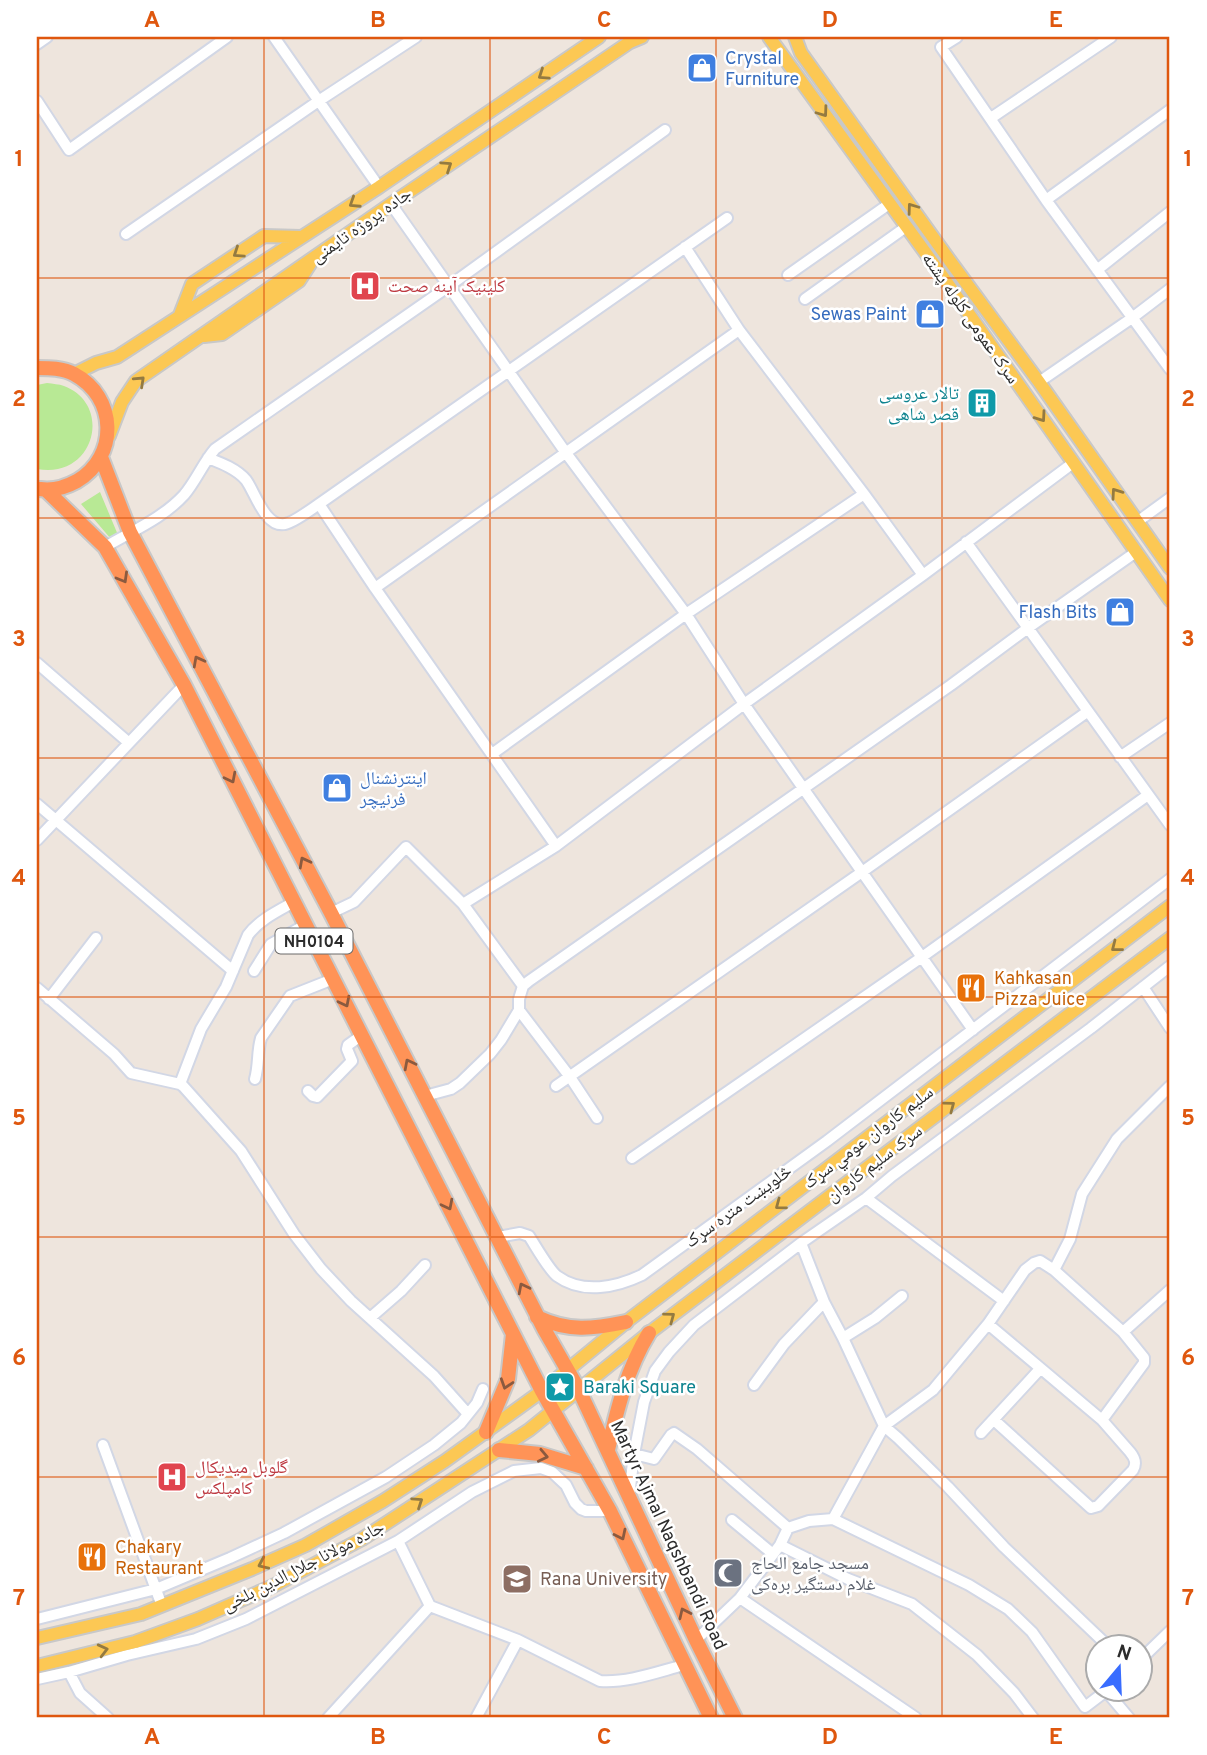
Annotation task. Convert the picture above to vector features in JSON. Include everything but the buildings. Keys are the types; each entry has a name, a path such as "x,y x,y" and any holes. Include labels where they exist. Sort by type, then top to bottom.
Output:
{"highway":[{"path":"37,368 56,368 74,374"},
{"name":"NH0104","path":"42,489 68,486 88,475 101,457 107,439 106,413 94,390 74,374"},
{"name":"NH0104","path":"101,457 130,532 567,1370"},
{"name":"NH0104","path":"42,489 105,547 184,685 542,1391 610,1511 711,1718"},
{"path":"537,1317 555,1325 575,1328 626,1322"},
{"path":"486,1432 508,1379 514,1333"},
{"path":"608,1450 630,1370 649,1333"},
{"name":"Martyr Ajmal Naqshbandi Road","path":"567,1370 608,1450 735,1718"},
{"path":"499,1450 540,1454 586,1468"}],"main road":[{"name":"جاده پروژه تایمنی","path":"74,374 96,363 117,357 379,187 599,37"},
{"name":"جاده پروژه تایمنی","path":"107,439 122,402 136,381 391,204 630,42 642,37"},
{"name":"سرک عمومی کلوله پشته","path":"769,37 1170,600"},
{"name":"سرک عمومی کلوله پشته","path":"795,37 801,53 1170,568"},
{"path":"180,316 192,284 264,236 301,237"},
{"name":"سلیم کاروان عومي سړک","path":"567,1370 1170,906"},
{"name":"سرک سلیم کاروان","path":"579,1390 649,1333 1170,938"},
{"name":"جاده مولانا جلال‌الدین بلخی","path":"37,1638 141,1614 306,1545 383,1501 445,1461 567,1370"},
{"name":"جاده مولانا جلال‌الدین بلخی","path":"37,1666 135,1642 198,1619 273,1586 362,1539 499,1450 579,1390"}],"street":[{"path":"37,44 47,37"},
{"path":"37,101 69,150 227,37"},
{"path":"274,37 379,187"},
{"path":"126,234 416,37"},
{"path":"957,37 941,47 1046,200 1170,369"},
{"path":"991,118 1111,37"},
{"path":"1046,200 1170,110"},
{"path":"105,547 166,512 194,482 215,449 449,286 665,130"},
{"path":"391,204 566,453 686,614 744,704 973,1030"},
{"path":"788,275 889,204"},
{"path":"1097,270 1170,212"},
{"path":"208,458 225,464 245,480 264,513 276,523 285,524 319,504 727,218"},
{"path":"805,299 906,227"},
{"path":"685,247 739,330 923,575"},
{"path":"1039,382 1170,289"},
{"path":"375,588 739,330"},
{"path":"463,904 556,846 744,704 1073,463"},
{"path":"492,754 686,614 864,494"},
{"path":"1137,522 1170,498"},
{"path":"319,504 556,846"},
{"path":"966,542 1170,825"},
{"path":"425,1096 451,1089 460,1083 496,1047 519,1010 523,986 1136,552"},
{"path":"37,663 128,742"},
{"path":"37,839 184,685"},
{"path":"556,1086 1087,712"},
{"path":"1120,757 1170,723"},
{"path":"632,1158 922,957 1148,795"},
{"path":"37,804 233,971"},
{"path":"331,913 354,902 406,847 463,904 523,986"},
{"name":"څلویښت متره سړک","path":"498,1237 520,1233 529,1236 556,1276 574,1284 611,1287 642,1275 827,1141 1170,879"},
{"path":"180,1084 201,1029 233,971 248,935 274,913 294,902"},
{"path":"254,971 271,944 306,925"},
{"path":"49,999 96,938"},
{"path":"629,1496 634,1454 651,1381 669,1352 694,1325 801,1243 866,1198 1170,965"},
{"path":"255,1079 261,1038 287,999 294,993 333,979"},
{"path":"1143,987 1170,1028"},
{"path":"37,989 114,1054 131,1073 180,1084 241,1151 294,1234 321,1269 351,1301 434,1376 468,1414"},
{"path":"519,1010 570,1077 597,1118"},
{"path":"308,1091 317,1097 352,1060 348,1045 362,1035"},
{"path":"1054,1270 1070,1238 1082,1194 1117,1139 1170,1086"},
{"path":"866,1198 1004,1301"},
{"path":"801,1243 824,1302 884,1426 1092,1632"},
{"path":"833,1519 884,1426 933,1390 988,1324 1025,1270 1034,1263 1040,1261 1054,1270 1123,1332 1144,1358 1144,1363 1102,1420"},
{"path":"370,1318 425,1265"},
{"path":"1123,1332 1170,1290"},
{"path":"843,1338 875,1318 902,1296"},
{"path":"754,1385 784,1344 824,1302"},
{"path":"988,1324 1102,1420 1134,1457 1135,1464 1133,1470 1098,1506 1091,1508 993,1420"},
{"path":"981,1433 1040,1369"},
{"path":"37,1619 156,1589 284,1533 386,1477 434,1445 461,1423 477,1403 483,1389"},
{"path":"634,1454 654,1459 674,1433 697,1448 788,1528"},
{"path":"103,1445 162,1606"},
{"path":"37,1679 196,1639 246,1619 398,1541 472,1492 514,1471 541,1468 552,1472 566,1485 575,1503 581,1508 586,1511 610,1511"},
{"path":"462,1473 472,1492"},
{"path":"696,1640 740,1598 788,1528 809,1521 833,1519 969,1585 1008,1609 1032,1632 1085,1707 1092,1702"},
{"path":"732,1520 776,1549 912,1604 977,1655 1014,1693 1032,1718"},
{"path":"398,1541 430,1606 518,1640 600,1681 625,1680 684,1665"},
{"path":"740,1598 916,1718"},
{"path":"328,1718 430,1606"},
{"path":"1154,1646 1170,1631"},
{"path":"476,1718 518,1640"},
{"path":"69,1672 80,1693 108,1718"},
{"path":"1117,1702 1129,1718"}],"green space":[{"path":"47,383 64,386 80,395 89,409 91,439 84,453 72,463 57,469 37,469 37,385"},
{"path":"100,492 118,535 111,539 81,504"}],"place":[{"name":"Crystal Furniture","path":"702,68"},
{"name":"کلینیک آینه صحت","path":"365,286"},
{"name":"Sewas Paint","path":"930,314"},
{"name":"تالار عروسی قصر شاهی","path":"982,403"},
{"name":"Flash Bits","path":"1120,612"},
{"name":"اینترنشنال فرنیچر","path":"337,788"},
{"name":"Kahkasan Pizza Juice","path":"971,988"},
{"name":"Baraki Square","path":"560,1387"},
{"name":"گلوبل میدیکال کامپلکس","path":"172,1477"},
{"name":"Chakary Restaurant","path":"92,1557"},
{"name":"مسجد جامع الحاج غلام دستگیر بره‌کی","path":"728,1573"},
{"name":"Rana University","path":"517,1579"}]}
